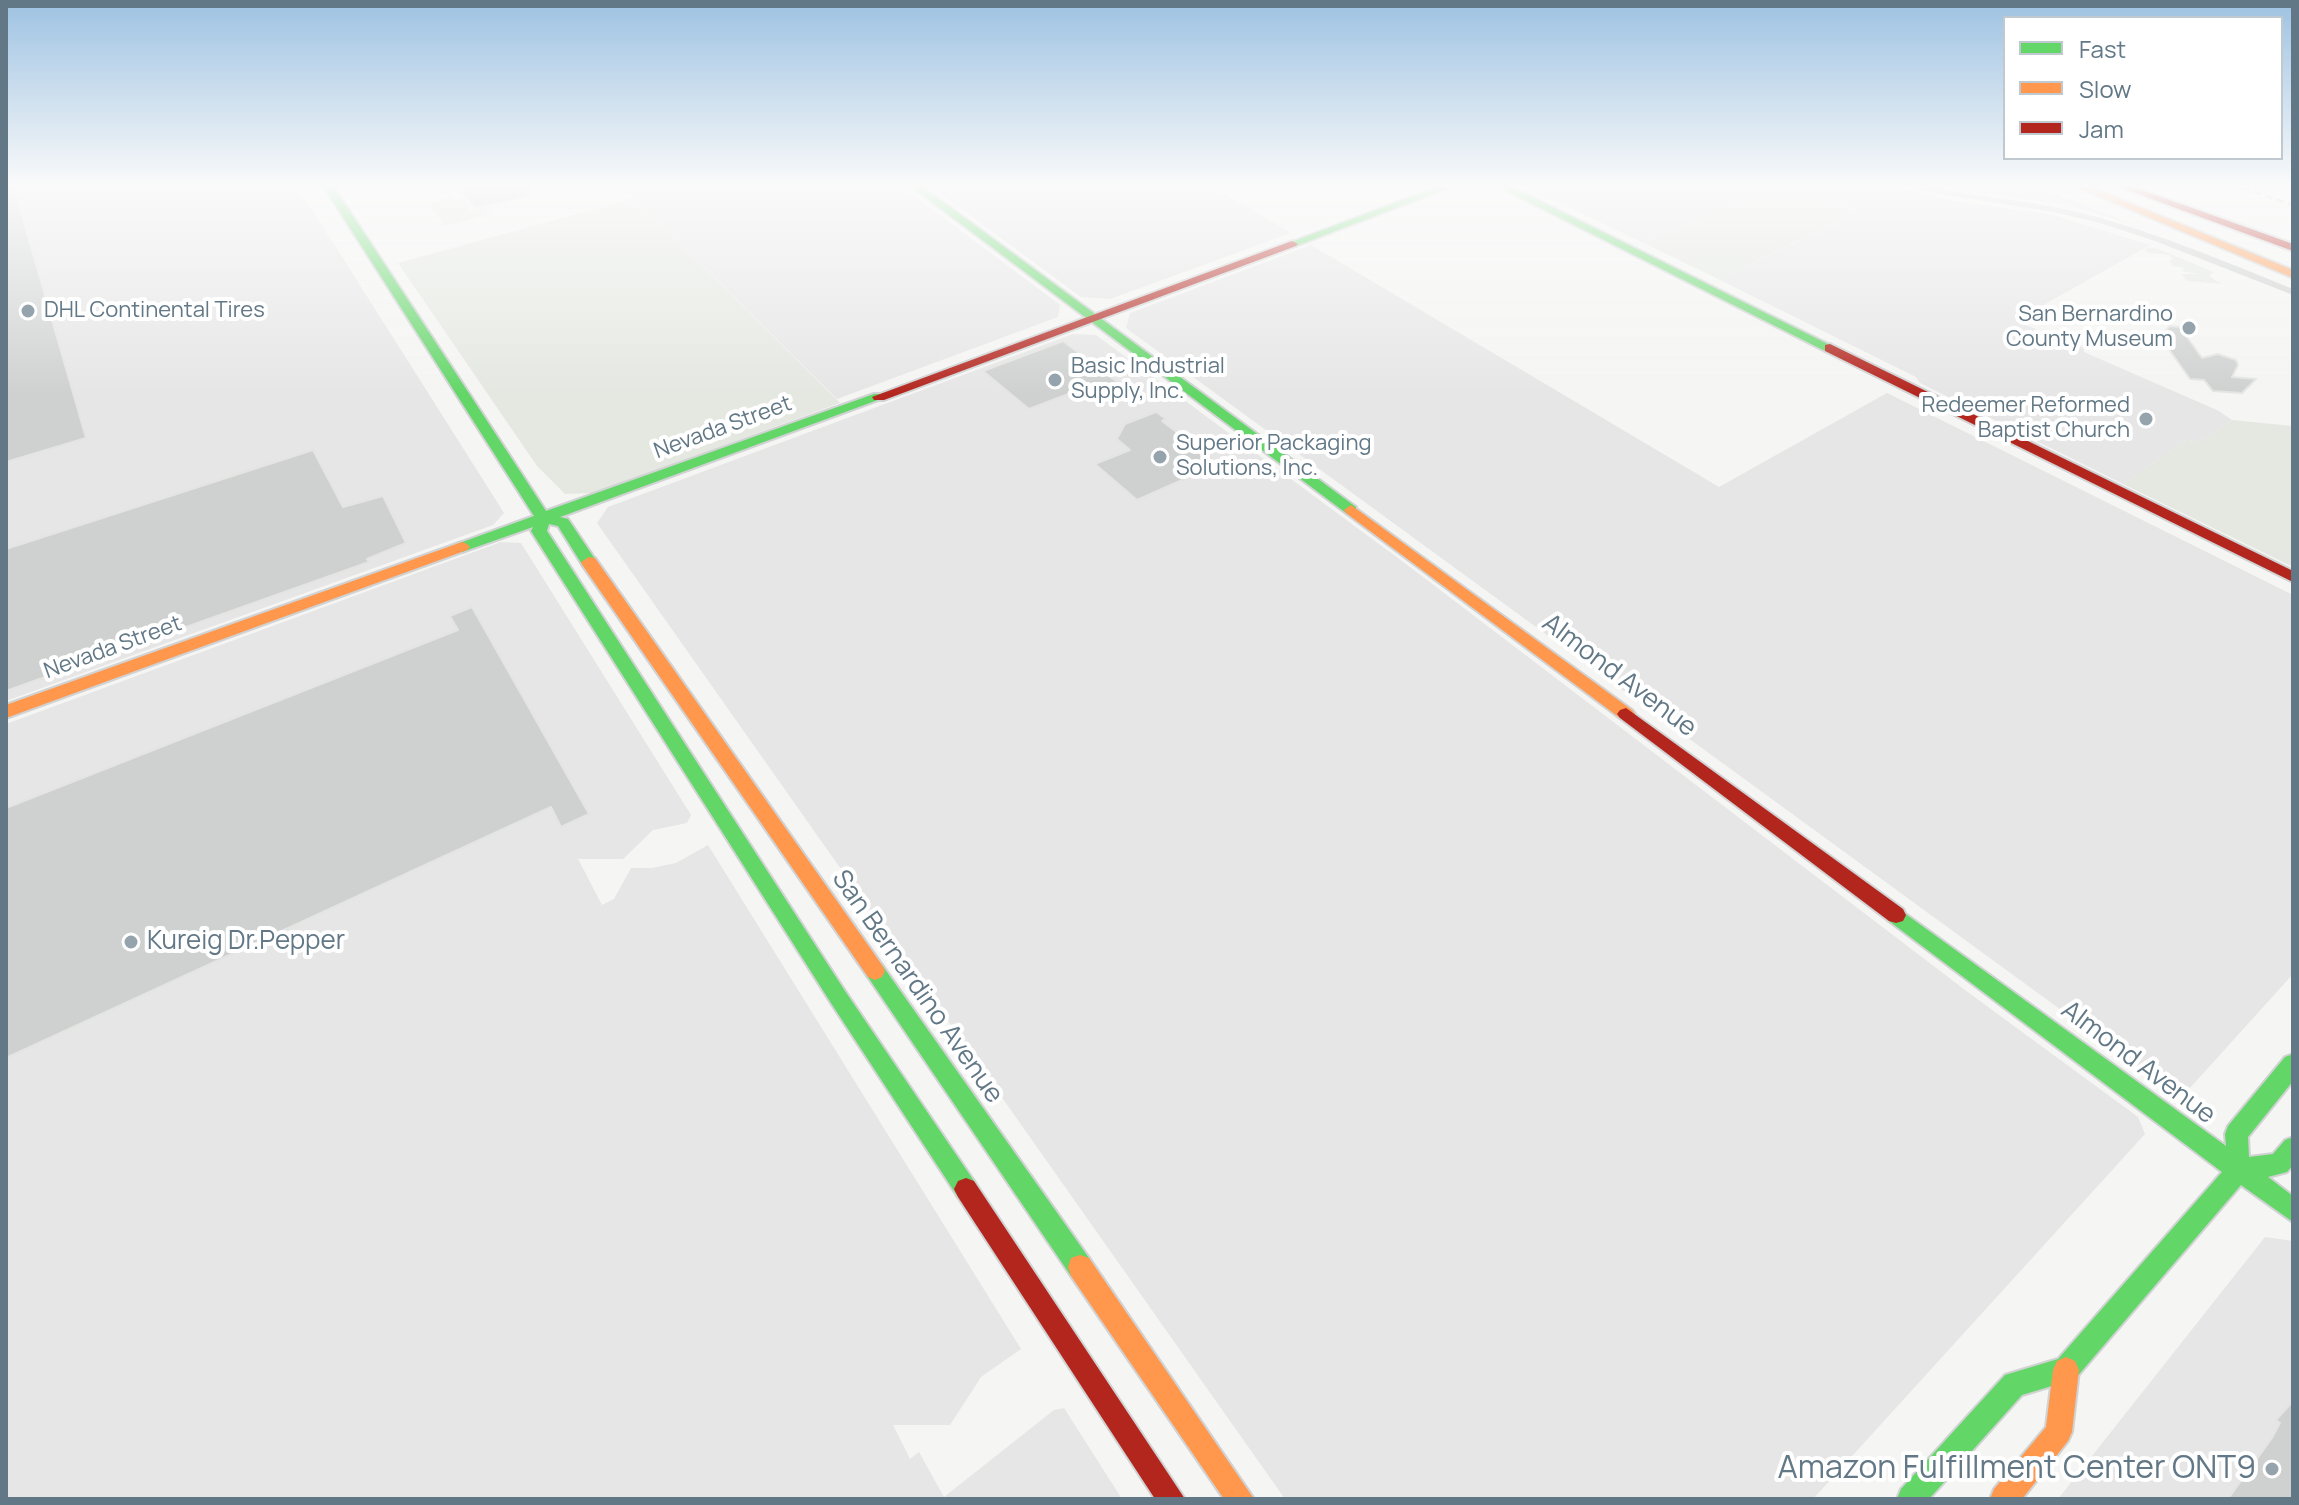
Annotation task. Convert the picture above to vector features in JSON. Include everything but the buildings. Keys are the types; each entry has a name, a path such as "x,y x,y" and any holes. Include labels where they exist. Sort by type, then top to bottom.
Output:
{"main road":[{"name":"San Bernardino Avenue","path":"372,254 543,518 564,524 615,603 877,974 1240,1499"},
{"name":"Almond Avenue","path":"1009,254 2293,1210"},
{"name":"Nevada Street","path":"6,712 1262,254"},
{"path":"1640,254 2293,577"},
{"path":"2243,254 2293,274"},
{"path":"2269,254 2293,263"},
{"name":"San Bernardino Avenue","path":"543,518 539,531 838,997 1171,1499"},
{"path":"2239,1170 2236,1134 2293,1064"},
{"path":"1911,1499 2014,1384 2066,1370 2239,1170 2279,1164 2293,1148"},
{"path":"2004,1499 2059,1432 2066,1370"}],"street":[{"path":"2192,254 2293,292"}],"shaded area":[{"path":"6,254 340,254 504,513 493,525 6,701"},
{"path":"430,254 691,254 840,403 593,493 565,494 537,466 398,263"},
{"path":"692,254 992,254 1060,305 1058,317 837,399"},
{"path":"1023,254 1233,254 1110,299 1081,297"},
{"path":"1286,254 1327,254 1719,487 1887,393 2293,595 2293,974 2189,1089 2164,1085 1126,328 1130,313"},
{"path":"1667,254 1770,254 1718,279"},
{"path":"1771,254 2134,254 2015,321 2085,348 2084,352 2219,411 2232,420 2198,443 2188,439 2123,484 1718,279"},
{"path":"2161,254 2171,254 2214,272 2209,276 2222,284 2187,281 2181,274 2198,274 2173,266 2169,255"},
{"path":"1073,334 1096,335 1406,564 1969,993 2138,1117 2145,1134 1813,1499 1285,1499 597,523 608,507"},
{"path":"2232,420 2293,426 2293,567 2123,484 2188,439 2198,443"},
{"path":"501,542 521,543 691,815 687,823 653,830 623,859 578,859 602,905 614,899 631,868 676,863 708,845 1021,1349 981,1377 950,1425 893,1425 910,1459 919,1452 944,1497 1054,1410 1064,1408 1122,1499 6,1499 6,724"},
{"path":"2265,1237 2293,1241 2293,1499 2058,1499"}],"traffic: fast":[{"path":"372,254 543,518 563,522 589,562"},
{"path":"1007,254 1351,510"},
{"path":"1640,254 1830,348"},
{"path":"462,547 879,397"},
{"path":"543,518 539,531 838,997 966,1189"},
{"path":"1896,915 2293,1210"},
{"path":"875,971 1080,1267"},
{"path":"2239,1170 2236,1134 2293,1064"},
{"path":"1911,1499 2014,1384 2066,1370 2239,1170 2279,1164 2293,1148"}],"traffic: slow":[{"path":"2245,254 2293,274"},
{"path":"1351,510 1626,714"},
{"path":"6,712 462,547"},
{"path":"589,562 875,971"},
{"path":"1080,1267 1240,1499"},
{"path":"2004,1499 2059,1432 2066,1370"}],"traffic: jam":[{"path":"879,397 1264,254"},
{"path":"1830,348 2293,577"},
{"path":"1626,714 1896,915"},
{"path":"966,1189 1171,1499"}],"place":[{"name":"DHL Continental Tires","path":"28,311"},
{"name":"San Bernardino County Museum","path":"2189,328"},
{"name":"Basic Industrial Supply, Inc.","path":"1055,380"},
{"name":"Redeemer Reformed Baptist Church","path":"2146,419"},
{"name":"Superior Packaging Solutions, Inc.","path":"1160,457"},
{"name":"Kureig Dr.Pepper","path":"131,942"},
{"name":"Amazon Fulfillment Center ONT9","path":"2272,1469"}]}
